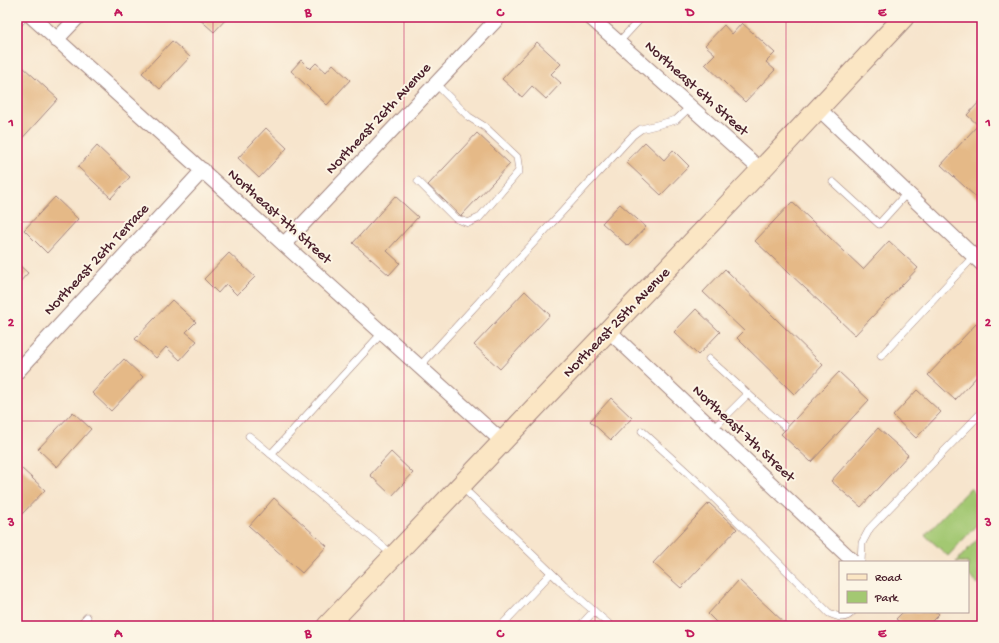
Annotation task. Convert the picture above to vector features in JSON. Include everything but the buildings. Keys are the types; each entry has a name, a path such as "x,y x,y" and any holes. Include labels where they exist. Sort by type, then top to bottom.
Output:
{"main road":[{"name":"Northeast 25th Avenue","path":"327,626 609,331 904,17"}],"street":[{"name":"Northeast 7th Street","path":"32,17 203,170 502,442"},
{"path":"56,40 78,17"},
{"name":"Northeast 26th Avenue","path":"284,244 499,17"},
{"name":"Northeast 6th Street","path":"590,17 761,170"},
{"path":"819,109 978,260"},
{"name":"Northeast 26th Terrace","path":"17,372 203,170"},
{"name":"Northeast 7th Street","path":"609,331 853,561"}],"lane":[{"path":"17,25 24,17"},
{"path":"618,43 642,17"},
{"path":"418,181 455,218 468,223 479,218 519,171 517,157 486,127 469,118 436,84"},
{"path":"419,367 633,135 641,128 676,120 690,106"},
{"path":"833,182 879,224 908,193"},
{"path":"881,356 978,260"},
{"path":"271,454 382,333"},
{"path":"709,359 784,426"},
{"path":"713,429 748,394"},
{"path":"861,561 862,543 870,528 982,412"},
{"path":"642,431 702,486 829,613 838,617 848,616 851,613"},
{"path":"248,436 394,556"},
{"path":"461,486 551,572 611,626"},
{"path":"502,626 551,572"},
{"path":"580,626 594,611"},
{"path":"80,626 87,617"}],"green space":[{"path":"970,488 982,500 982,519 948,556 925,535"},
{"path":"982,534 982,579 978,584 969,576 969,561 957,561"}]}
